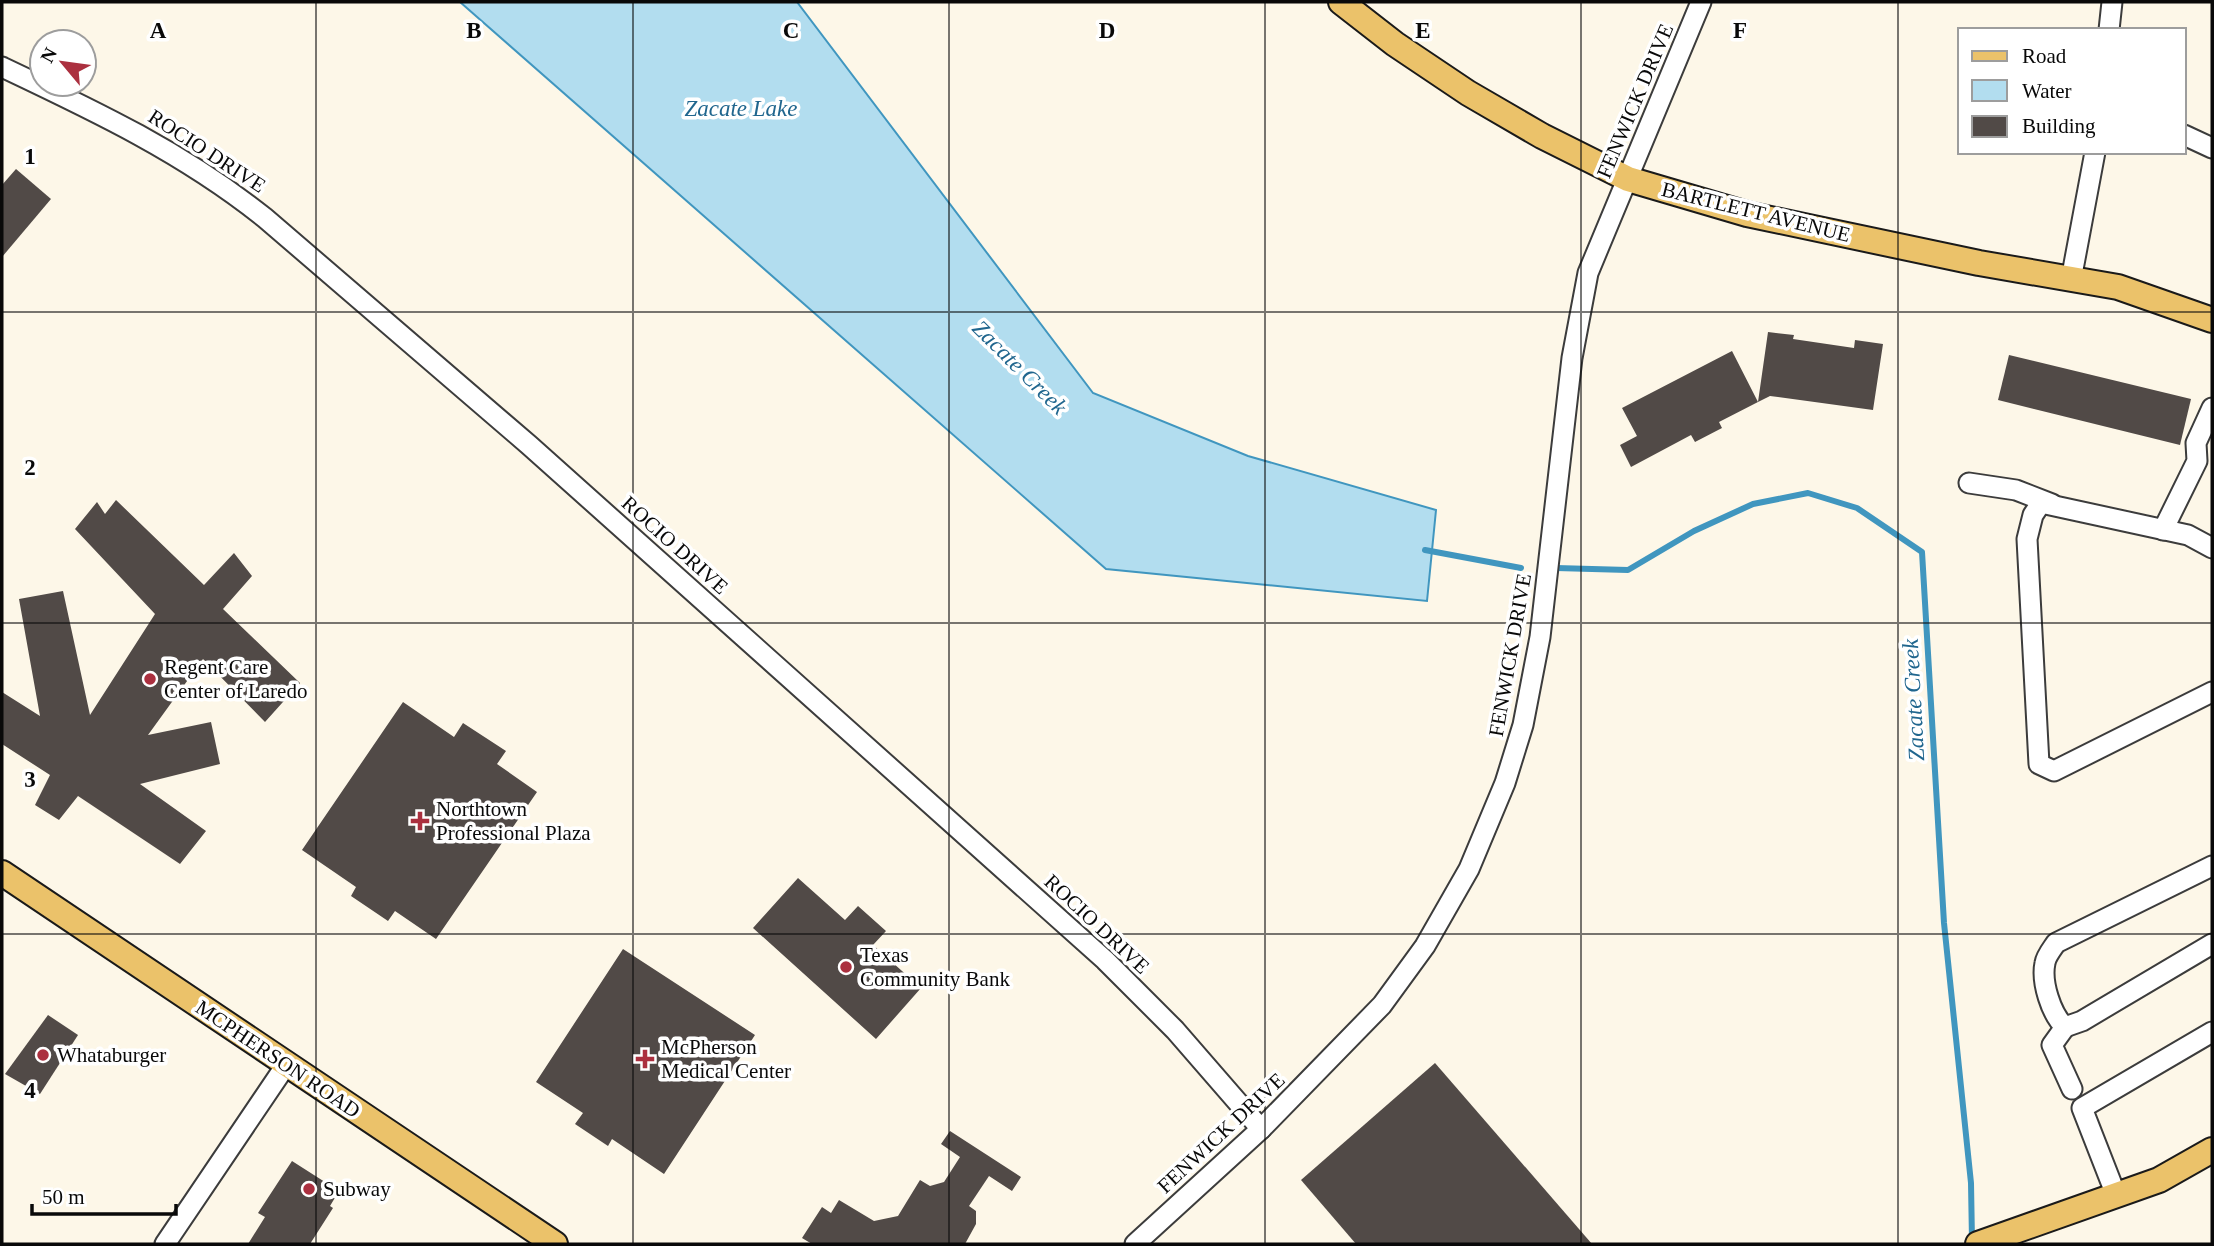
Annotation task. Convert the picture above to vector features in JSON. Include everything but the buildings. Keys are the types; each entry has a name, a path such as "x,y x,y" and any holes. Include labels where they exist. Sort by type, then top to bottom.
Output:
{"main road":[{"name":"BARTLETT AVENUE","path":"1341,2 1395,44 1468,93 1542,136 1628,179 1747,214 2071,280 2118,287 2212,320"},
{"name":"MCPHERSON ROAD","path":"2,873 555,1244"},
{"path":"1978,1244 2160,1180 2212,1150"}],"street":[{"name":"FENWICK DRIVE","path":"1135,1244 1261,1129 1382,1006 1425,946 1469,869 1505,783 1523,725 1540,637 1580,309 1588,273 1701,2"},
{"path":"2109,28 2112,2"},
{"name":"ROCIO DRIVE","path":"2,67 159,144 225,186 265,218 529,445 1105,960 1175,1030 1261,1129"},
{"path":"2186,136 2212,148"},
{"path":"2071,280 2095,154"},
{"path":"2163,530 2205,456 2196,443 2212,408"},
{"path":"1969,483 2016,490 2052,504"},
{"path":"2212,548 2188,536 2041,503 2027,539 2039,764 2054,771 2212,692"},
{"path":"2065,1027 2056,1019 2043,976 2045,960 2056,943 2212,866"},
{"path":"2072,1089 2052,1045 2065,1027 2082,1021 2212,944"},
{"path":"2116,1195 2082,1108 2212,1032"},
{"path":"165,1244 286,1065"}],"water":[{"name":"Zacate Lake","path":"460,2 797,2 1093,393 1248,456 1436,510 1427,601 1106,569"}],"waterway":[{"name":"Zacate Creek","path":"1556,568 1628,570 1694,531 1753,504 1808,493 1857,508 1922,552 1944,923 1971,1183 1972,1241"},
{"name":"Zacate Creek","path":"1425,550 1521,568"}],"place":[{"name":"Regent Care Center of Laredo","path":"150,679"},
{"name":"Northtown Professional Plaza","path":"420,821"},
{"name":"Texas Community Bank","path":"846,967"},
{"name":"Whataburger","path":"43,1055"},
{"name":"McPherson Medical Center","path":"645,1059"},
{"name":"Subway","path":"309,1189"}]}
